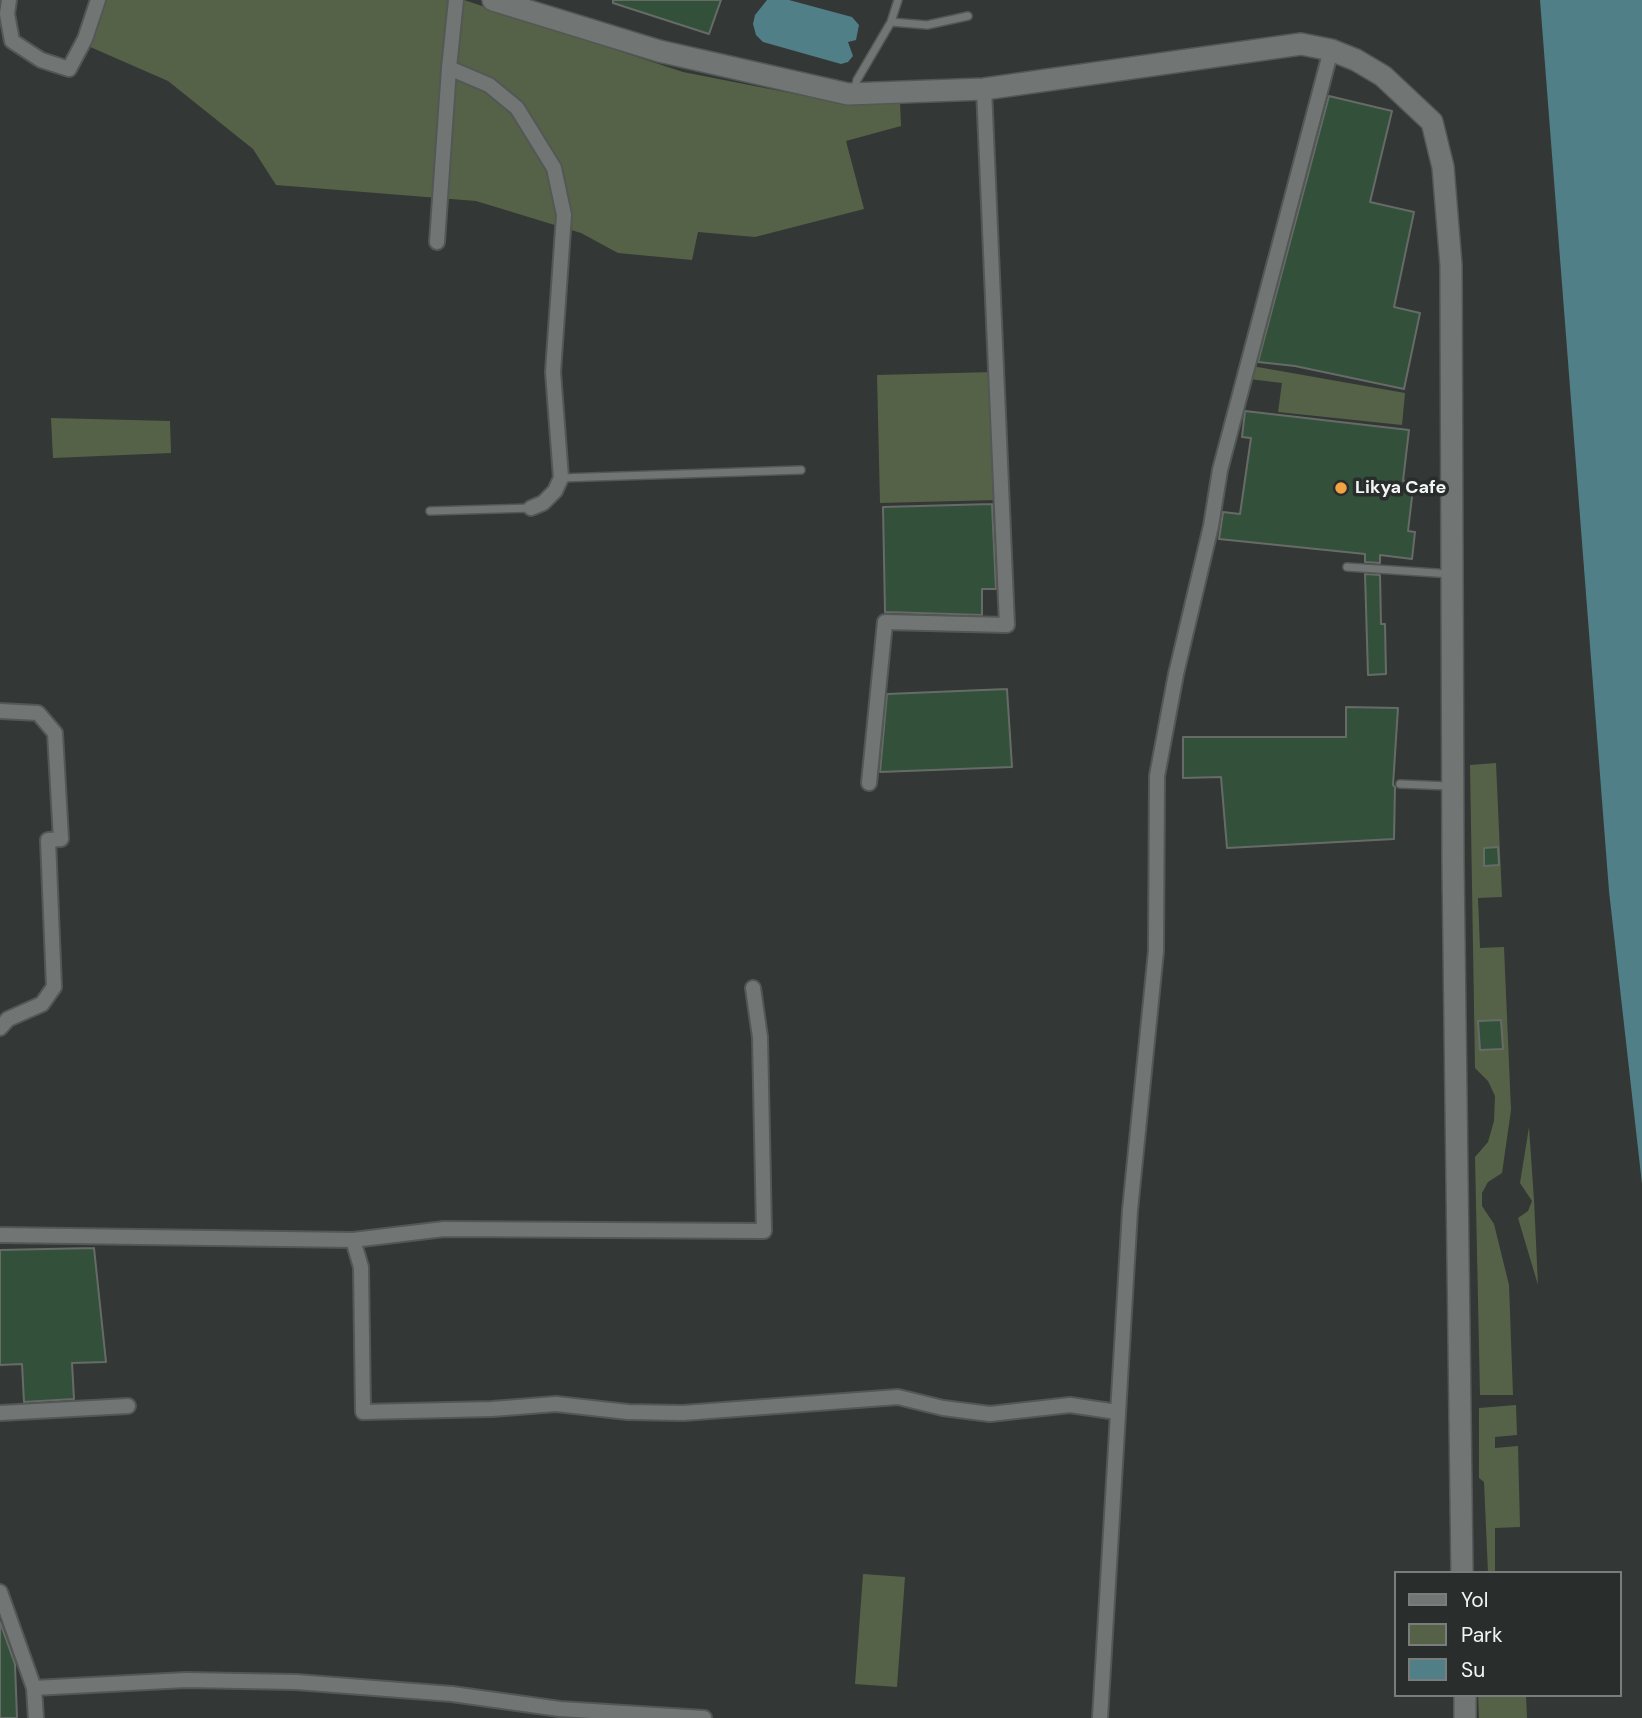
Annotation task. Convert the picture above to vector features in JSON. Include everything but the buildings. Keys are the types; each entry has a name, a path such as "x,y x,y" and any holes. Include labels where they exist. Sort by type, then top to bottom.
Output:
{"street":[{"path":"9,0 7,14 12,41 41,60 69,69 85,39 98,0"},
{"path":"437,243 456,0"},
{"path":"493,0 659,51 854,93 984,89 1301,44 1331,50 1356,60 1383,76 1432,122 1443,167 1451,265 1453,786 1462,1571"},
{"path":"1100,1718 1130,1210 1156,951 1157,776 1176,674 1211,526 1220,470 1331,50"},
{"path":"449,68 489,85 517,108 554,168 564,215 552,372 561,478 555,491 543,503 531,508"},
{"path":"869,783 885,622 1007,625 984,89"},
{"path":"0,711 38,713 55,733 61,839 48,840 54,987 42,1004 8,1019 0,1028"},
{"path":"0,1234 353,1240 444,1228 764,1231 760,1037 753,988"},
{"path":"353,1240 361,1267 363,1412 492,1409 556,1404 628,1412 683,1413 898,1397 943,1408 990,1414 1070,1405 1117,1412"},
{"path":"0,1413 128,1406"},
{"path":"0,1592 34,1688 36,1718"},
{"path":"34,1688 186,1680 296,1682 452,1694 560,1709 704,1718"},
{"path":"1465,1697 1465,1718"}],"lane":[{"path":"854,93 857,80 891,22 898,0"},
{"path":"891,22 927,25 968,16"},
{"path":"561,478 801,470"},
{"path":"430,511 531,508"},
{"path":"1347,567 1452,574"},
{"path":"1400,784 1453,786"}],"green space":[{"path":"102,0 464,0 683,72 831,101 900,102 901,126 846,141 864,209 755,237 698,232 692,260 618,253 581,233 476,201 276,185 253,149 168,81 88,46"},
{"path":"1252,366 1405,393 1402,425 1278,412 1282,383 1249,379"},
{"path":"994,372 997,500 880,503 877,375"},
{"path":"51,418 170,421 171,453 53,458"},
{"path":"1496,763 1502,897 1478,898 1480,948 1504,947 1511,1110 1502,1173 1488,1182 1482,1193 1482,1206 1494,1224 1509,1285 1513,1395 1480,1395 1475,1157 1488,1142 1494,1121 1495,1096 1488,1081 1475,1068 1470,765"},
{"path":"1529,1127 1538,1285 1518,1218 1528,1211 1532,1201 1520,1183"},
{"path":"1516,1405 1517,1435 1495,1437 1495,1448 1518,1446 1520,1527 1495,1528 1495,1571 1488,1571 1484,1482 1479,1478 1479,1408"},
{"path":"863,1574 905,1577 897,1687 855,1684"},
{"path":"1478,1697 1526,1697 1527,1718 1479,1718"}],"water":[{"path":"767,0 789,0 852,17 859,25 856,40 848,42 853,56 848,62 841,64 763,42 756,35 753,24 755,15"},
{"path":"1540,0 1642,0 1642,1184 1609,891"}],"place":[{"name":"Likya Cafe","path":"1341,488"}]}
